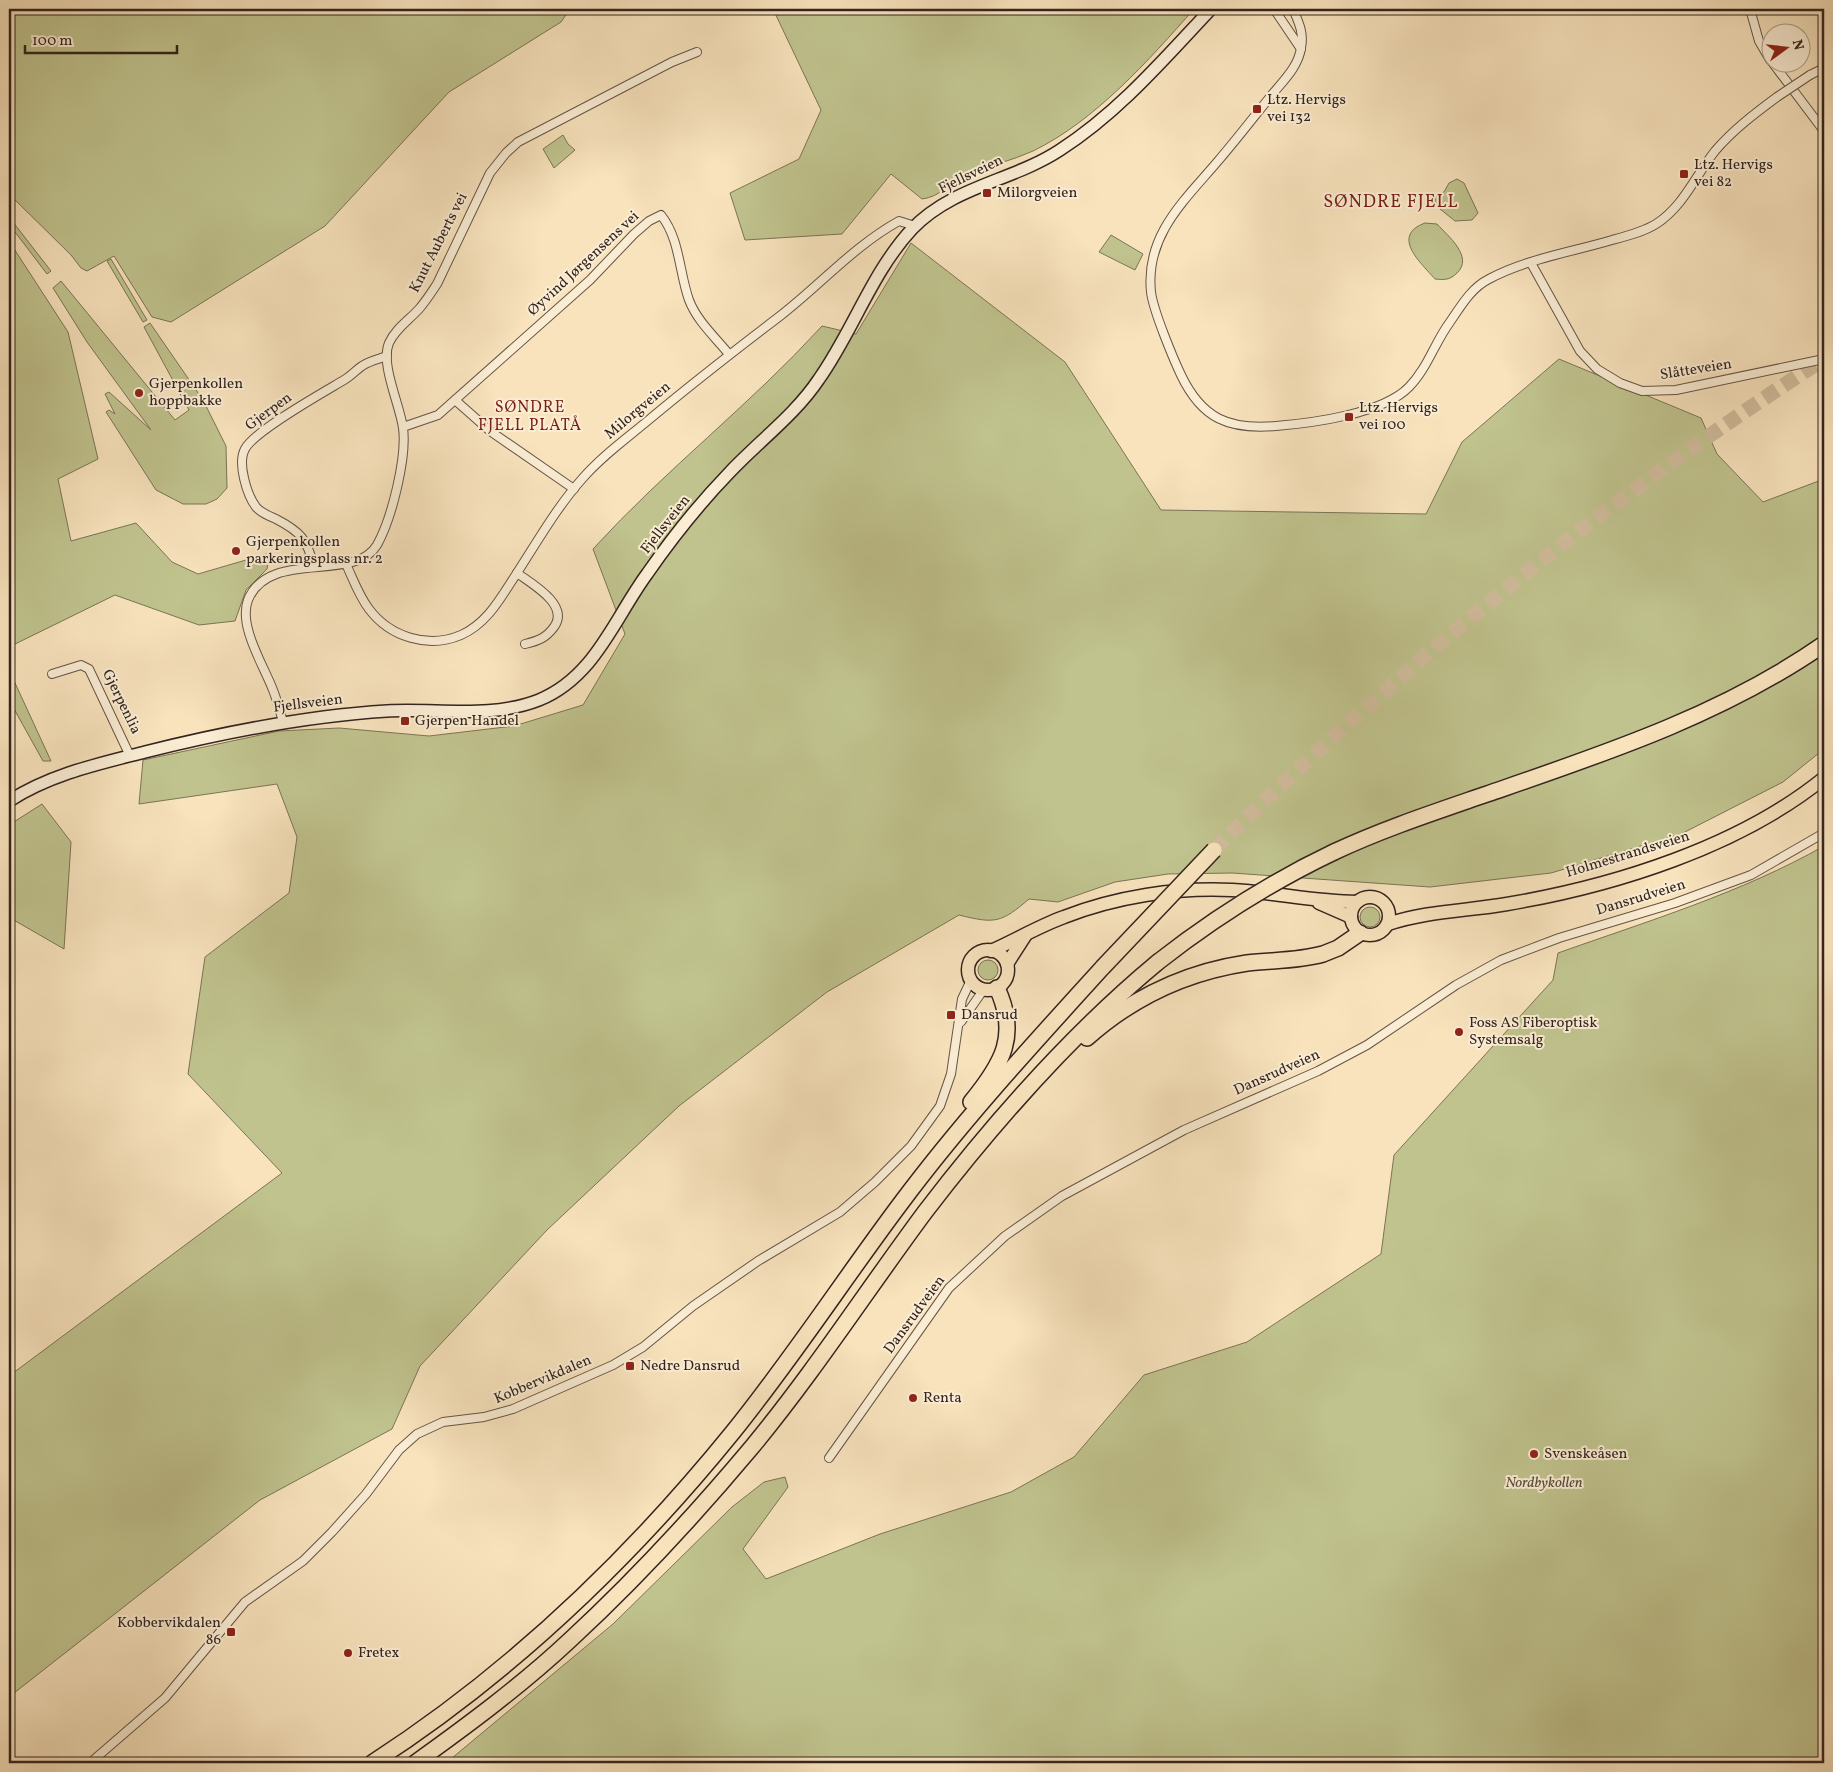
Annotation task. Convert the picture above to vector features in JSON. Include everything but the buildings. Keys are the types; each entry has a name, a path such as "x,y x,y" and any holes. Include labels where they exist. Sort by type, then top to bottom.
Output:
{"highway":[{"path":"414,1763 465,1727 568,1642 647,1565 753,1446 926,1212 1008,1109 1085,1026 1158,962 1231,909 1304,866 1424,816 1646,737 1732,698 1824,644"},
{"path":"372,1763 451,1707 509,1661 552,1624 634,1544 734,1431 902,1201 992,1091 1103,967 1214,850"},
{"path":"1008,1109 1119,1012 1166,986 1218,968 1323,954 1338,948 1360,933"},
{"path":"902,1201 941,1139 977,1095 1001,1055 1008,1032 1008,1021 990,989"}],"main road":[{"name":"Fjellsveien","path":"9,801 29,788 65,773 220,734 283,722 389,711 485,711 538,700 569,682 592,660 646,575 690,518 731,470 774,429 818,381 890,256 915,226 960,195 1056,153 1105,119 1211,9"},
{"name":"Holmestrandsveien","path":"1388,924 1422,914 1488,907 1530,899 1605,881 1681,857 1718,842 1758,822 1824,778"},
{"path":"991,950 1001,955 1006,964 1006,978 990,989 975,985 971,980 968,969 972,958 980,952 991,950 1025,936 1051,922 1079,911 1118,901 1160,894 1230,890 1314,901 1357,902 1365,897 1374,897 1383,901 1388,909 1388,924 1376,935 1360,933 1353,926 1351,917 1357,902"},
{"path":"1314,901 1351,917"},
{"name":"Holmestrandsveien","path":"1388,909 1422,914"},
{"path":"1006,964 1025,936"}],"street":[{"path":"1274,9 1301,49"},
{"path":"1293,9 1302,31 1301,49 1297,64 1218,161 1178,206 1160,236 1154,260 1151,293 1179,372 1200,406 1220,420 1237,426 1256,428 1321,420 1384,403 1409,387 1468,295 1488,279 1531,263 1637,233 1659,222 1674,209 1728,137 1744,121 1810,75 1824,68"},
{"path":"1750,9 1760,43"},
{"name":"Knut Auberts vei","path":"387,356 389,342 394,334 419,309 437,284 490,173 506,152 518,142 563,117 672,62 697,52"},
{"path":"1779,72 1824,131"},
{"name":"Øyvind Jørgensens vei","path":"403,427 438,415 590,280 649,220 661,215 671,233 690,300 699,318 728,353"},
{"name":"Milorgveien","path":"346,564 367,607 380,621 407,638 419,640 451,638 471,630 493,609 574,489 595,464 728,353 781,315 879,232 899,221 915,226"},
{"name":"Slåtteveien","path":"1531,263 1580,351 1597,369 1620,383 1642,391 1676,390 1809,364 1824,359"},
{"path":"283,722 273,690 249,632 245,610 252,593 269,579 290,571 346,564 364,558 376,545 404,455 403,427 387,356"},
{"name":"Gjerpen","path":"314,567 306,542 299,533 265,514 252,500 242,466 243,453 246,447 258,436 315,396 346,379 364,365 387,356"},
{"path":"455,400 490,431 574,489"},
{"path":"517,573 557,607 559,614 557,623 548,636 525,644"},
{"name":"Gjerpenlia","path":"52,674 74,666 84,666 90,669 130,756"},
{"name":"Dansrudveien","path":"829,1458 949,1288 1005,1236 1062,1196 1184,1130 1318,1071 1367,1045 1456,986 1501,960 1559,938 1684,900 1751,875 1824,833"},
{"name":"Kobbervikdalen","path":"90,1763 165,1698 245,1602 303,1561 332,1532 366,1494 399,1450 417,1434 443,1422 484,1417 513,1409 613,1365 643,1346 751,1265 840,1212 896,1163 924,1130 940,1106 951,1074 960,1024 962,999 971,980"},
{"name":"Kobbervikdalen","path":"960,1024 990,989"}],"green space":[{"path":"9,9 570,9 561,22 449,92 325,226 171,322 152,317 114,256 87,271 81,268 71,255 9,194"},
{"path":"773,9 1194,9 1120,88 1078,123 1033,151 965,176 934,196 922,199 891,174 842,234 745,240 730,193 799,159 821,110"},
{"path":"563,135 568,144 575,150 554,168 543,149"},
{"path":"1457,179 1464,183 1478,213 1472,220 1455,221 1435,205 1435,197 1444,192 1449,183"},
{"path":"9,217 51,271 47,274 9,224"},
{"path":"1425,223 1437,224 1458,247 1463,260 1457,273 1450,278 1435,279 1416,258 1412,250 1409,242 1410,235 1415,228"},
{"path":"1111,235 1143,254 1135,270 1099,252"},
{"path":"9,241 68,332 98,459 58,479 71,541 136,523 172,562 198,574 270,553 267,569 246,590 235,621 199,625 115,595 9,647"},
{"path":"911,243 1065,362 1161,510 1426,514 1462,442 1559,359 1701,418 1717,454 1763,502 1824,479 1824,749 1783,782 1681,834 1551,873 1430,887 1232,873 1168,874 1115,882 1058,902 1029,899 1011,913 997,919 981,920 959,915 827,992 679,1106 547,1230 420,1366 392,1429 260,1500 9,1697 9,1376 282,1173 188,1074 205,957 289,893 297,837 277,784 139,804 143,760 279,731 339,728 429,736 514,726 583,705 625,634 593,549 649,492 766,383 822,326 856,334"},
{"path":"111,259 147,320 143,322 107,261"},
{"name":"Gjerpenkollen hoppbakke","path":"61,281 175,420 189,410 144,327 150,323 203,400 226,446 227,488 217,499 206,504 183,504 156,490 106,412 109,410 115,414 105,394 109,392 151,430 87,342 53,288"},
{"path":"9,670 51,761 43,761 9,700"},
{"path":"42,804 71,842 64,949 12,919 9,921 9,825"},
{"name":"Nordbykollen","path":"1824,846 1824,1763 446,1763 613,1624 732,1507 764,1482 785,1477 788,1487 743,1549 766,1579 880,1534 1011,1492 1074,1457 1144,1375 1247,1342 1381,1254 1394,1155 1553,980 1558,953 1727,892 1792,863"},
{"path":"1370,907 1377,910 1380,917 1377,924 1370,927 1363,924 1360,917 1363,910"},
{"path":"984,960 992,960 998,966 998,974 992,980 984,980 978,974 978,966"}],"tunnel":[{"path":"1214,850 1357,716 1506,589 1662,469 1824,359"}],"place":[{"name":"Ltz. Hervigs vei 132","path":"1257,109"},
{"name":"Ltz. Hervigs vei 82","path":"1684,174"},
{"name":"Milorgveien","path":"987,193"},
{"name":"Gjerpenkollen hoppbakke","path":"139,393"},
{"name":"Ltz. Hervigs vei 100","path":"1349,417"},
{"name":"Gjerpenkollen parkeringsplass nr. 2","path":"236,551"},
{"name":"Gjerpen Handel","path":"405,721"},
{"name":"Dansrud","path":"951,1015"},
{"name":"Foss AS Fiberoptisk Systemsalg","path":"1459,1032"},
{"name":"Nedre Dansrud","path":"630,1366"},
{"name":"Renta","path":"913,1398"},
{"name":"Svenskeåsen","path":"1534,1454"},
{"name":"Kobbervikdalen 86","path":"231,1632"},
{"name":"Fretex","path":"348,1653"}],"district":[{"name":"SØNDRE FJELL","path":"1391,202"},
{"name":"SØNDRE FJELL PLATÅ","path":"530,417"}]}
